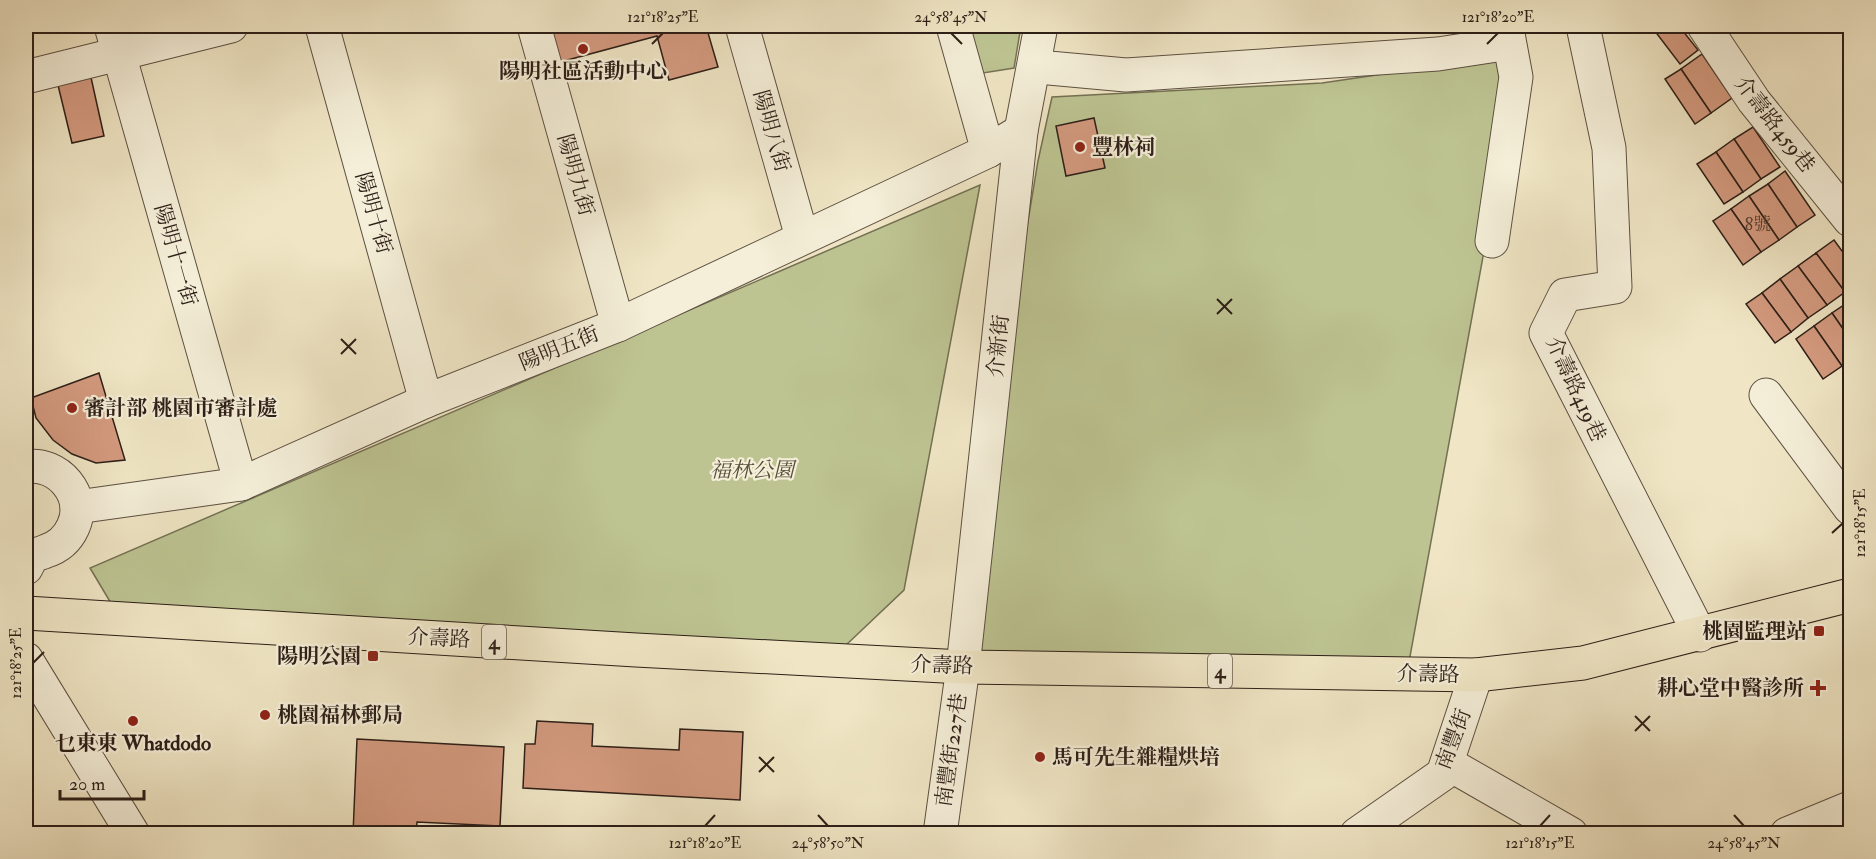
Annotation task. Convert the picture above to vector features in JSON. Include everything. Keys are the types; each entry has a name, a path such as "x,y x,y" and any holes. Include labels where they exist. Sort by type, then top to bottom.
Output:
{"main road":[{"name":"介壽路","path":"26,613 624,650 963,667 1476,675 1583,663 1851,595"}],"street":[{"path":"26,77 115,39 231,26"},
{"name":"陽明十街","path":"322,26 426,401"},
{"name":"陽明九街","path":"534,26 618,325"},
{"name":"陽明八街","path":"741,26 802,237"},
{"path":"953,26 988,151"},
{"name":"介新街","path":"963,667 1021,131 1041,26"},
{"name":"介壽路419巷","path":"1583,26 1609,148 1615,287 1565,295 1546,333 1700,634"},
{"name":"介壽路459巷","path":"1704,26 1754,101 1851,220"},
{"path":"1035,61 1049,68 1126,75 1438,54 1497,45 1509,29"},
{"path":"1492,241 1516,77 1509,29"},
{"name":"陽明十一街","path":"115,39 241,484"},
{"name":"陽明五街","path":"77,507 241,484 426,401 618,325 988,151 1021,131"},
{"path":"1766,395 1851,508"},
{"path":"26,467 46,467 62,476 73,490 77,507 75,525 65,540 50,550 28,559"},
{"path":"26,659 133,834"},
{"name":"南豐街227巷","path":"940,834 963,667"},
{"name":"南豐街","path":"1358,834 1443,774 1476,675"},
{"path":"1447,763 1571,834"},
{"path":"1787,834 1851,808"}],"green space":[{"path":"969,26 1021,26 1014,68 983,73"},
{"path":"1520,54 1409,662 956,654 1038,161 1052,97 1322,83"},
{"name":"福林公園","path":"980,185 904,590 845,646 118,615 90,568"},
{"path":"548,828 619,833 542,833"}],"building":[{"name":"陽明社區活動中心","path":"551,26 706,26 718,67 669,80 657,36 560,62"},
{"path":"1651,26 1679,26 1698,50 1680,64"},
{"path":"1702,54 1732,98 1711,113 1681,69"},
{"path":"1681,69 1711,113 1695,124 1665,79"},
{"path":"90,73 104,136 72,143 57,81"},
{"name":"豐林祠","path":"1094,118 1105,168 1066,176 1056,126"},
{"path":"1753,127 1780,167 1761,179 1734,139"},
{"path":"1734,139 1761,179 1743,192 1716,152"},
{"path":"1716,152 1743,192 1724,204 1697,164"},
{"path":"1785,171 1815,215 1797,227 1768,184"},
{"path":"1768,184 1797,227 1779,240 1749,196"},
{"path":"1749,196 1779,240 1761,252 1731,209"},
{"path":"1731,209 1761,252 1743,265 1713,221"},
{"path":"1834,240 1850,262 1850,288 1845,292 1816,253"},
{"path":"1816,253 1845,292 1827,305 1798,266"},
{"path":"1798,266 1827,305 1808,318 1780,279"},
{"path":"1780,279 1808,318 1791,332 1762,293"},
{"path":"1762,293 1791,332 1775,343 1746,304"},
{"path":"1850,301 1850,339 1832,313"},
{"path":"1832,313 1850,339 1850,360 1842,366 1814,326"},
{"path":"1814,326 1842,366 1823,379 1796,339"},
{"name":"審計部 桃園市審計處","path":"99,373 125,460 96,463 72,454 53,440 36,418 31,398"},
{"path":"537,721 593,724 592,746 679,750 680,729 743,732 740,800 523,788 525,744 535,744"},
{"path":"357,739 504,747 500,826 417,822 416,834 353,834"}],"place":[{"name":"陽明社區活動中心","path":"583,49"},
{"name":"豐林祠","path":"1080,147"},
{"name":"審計部 桃園市審計處","path":"72,408"},
{"name":"桃園監理站","path":"1819,631"},
{"name":"陽明公園","path":"373,656"},
{"name":"耕心堂中醫診所","path":"1818,688"},
{"name":"桃園福林郵局","path":"265,715"},
{"name":"乜東東 Whatdodo","path":"133,721"},
{"name":"馬可先生雜糧烘培","path":"1040,757"}]}
